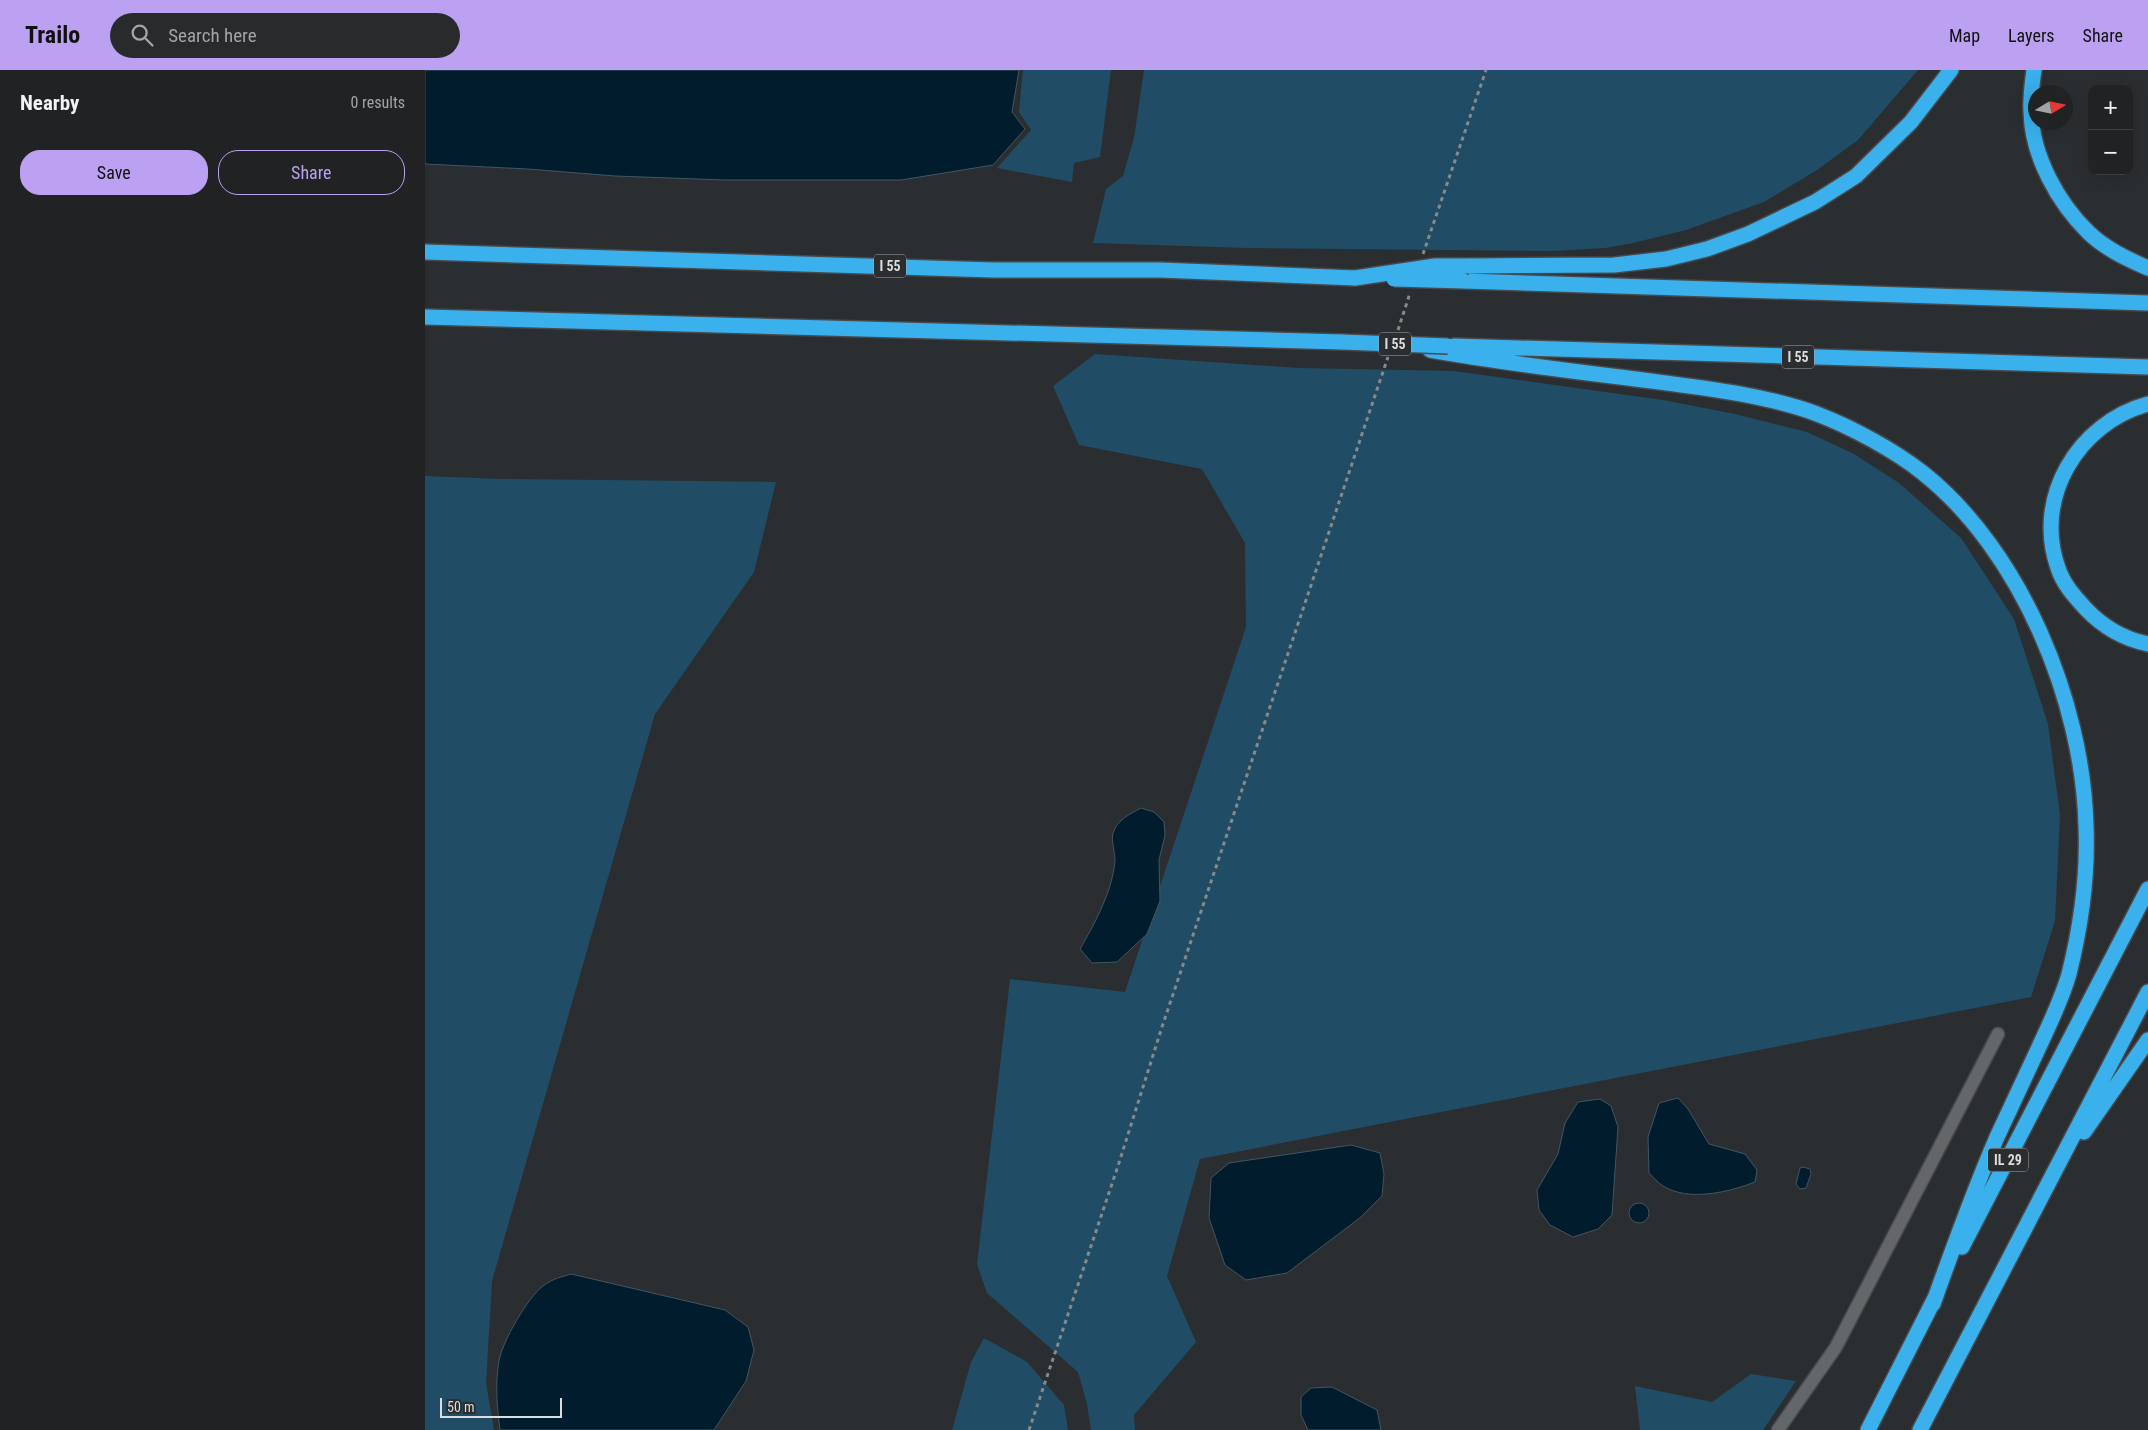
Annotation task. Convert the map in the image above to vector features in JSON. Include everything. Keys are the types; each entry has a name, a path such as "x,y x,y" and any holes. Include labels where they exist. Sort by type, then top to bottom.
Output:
{"highway":[{"path":"1355,278 1435,266 1614,266 1666,259 1707,249 1748,234 1815,202 1856,176 1911,122 1951,70"},
{"path":"2034,70 2031,114 2037,147 2050,182 2070,212 2090,234 2119,255 2148,268"},
{"name":"I 55","path":"425,252 993,270 1160,270 1464,282 2148,303"},
{"name":"I 55","path":"425,317 1395,342 1447,349 2148,367"},
{"path":"1447,349 1534,367 1681,385 1770,401 1815,414 1847,427 1922,472 1955,503 1987,538 2032,613 2055,669 2071,720 2081,765 2087,825 2080,919 2068,976 2057,1008 1981,1173 1933,1304"},
{"path":"2148,404 2115,418 2089,436 2070,462 2058,486 2052,513 2051,540 2058,569 2073,595 2090,613 2109,628 2130,640 2148,644"},
{"name":"IL 29","path":"1867,1430 2148,889"},
{"path":"1920,1430 2148,992"},
{"path":"2047,1185 2148,1040"}],"street":[{"path":"1778,1430 1836,1347 1998,1034"}],"path":[{"path":"1422,256 1485,70"},
{"path":"1029,1430 1118,1166 1165,1018 1413,285"}],"shaded area":[{"path":"425,70 1019,70 1012,112 1025,129 993,165 901,180 725,180 615,176 528,169 425,164"},
{"path":"1023,70 1111,70 1100,157 1074,163 1072,182 997,168 1031,130 1019,112"},
{"path":"1144,70 1918,70 1858,140 1817,170 1764,202 1686,230 1633,243 1605,248 1552,251 1248,248 1093,243 1106,189 1123,176 1134,138"},
{"path":"1095,354 1299,368 1454,371 1663,400 1735,414 1807,432 1854,454 1899,483 1961,538 2014,619 2048,724 2060,815 2055,921 2031,997 1200,1159 1167,1276 1196,1342 1134,1415 1135,1430 1091,1430 1087,1404 1078,1372 987,1293 977,1264 1010,979 1125,992 1246,627 1245,543 1202,469 1079,445 1053,386"},
{"path":"425,476 501,479 776,482 754,572 655,714 492,1281 486,1383 494,1430 425,1430"},
{"path":"1141,808 1154,812 1164,822 1165,835 1159,860 1160,901 1147,934 1117,962 1092,963 1080,949 1097,917 1111,883 1115,860 1113,833 1121,821"},
{"path":"1678,1098 1688,1109 1709,1144 1745,1154 1757,1170 1755,1182 1721,1192 1685,1194 1673,1191 1657,1182 1649,1173 1648,1137 1659,1103"},
{"path":"1600,1099 1611,1106 1618,1127 1612,1215 1598,1229 1573,1237 1550,1225 1539,1210 1537,1190 1558,1154 1565,1123 1578,1102"},
{"path":"1351,1145 1380,1153 1384,1174 1382,1196 1361,1217 1287,1273 1246,1280 1225,1265 1209,1218 1211,1178 1229,1163"},
{"path":"1800,1168 1810,1169 1811,1174 1806,1188 1800,1189 1796,1184"},
{"path":"1639,1203 1646,1206 1649,1213 1646,1220 1639,1223 1632,1220 1629,1213 1632,1206"},
{"path":"571,1274 725,1310 748,1327 754,1350 746,1381 714,1430 500,1430 497,1379 501,1353 510,1332 530,1300 543,1286 557,1278"},
{"path":"984,1338 1027,1362 1064,1405 1068,1430 952,1430 971,1362"},
{"path":"1751,1374 1796,1381 1763,1430 1640,1430 1635,1386 1712,1402"},
{"path":"1332,1387 1377,1410 1381,1430 1308,1430 1301,1415 1301,1397 1311,1388"}]}
